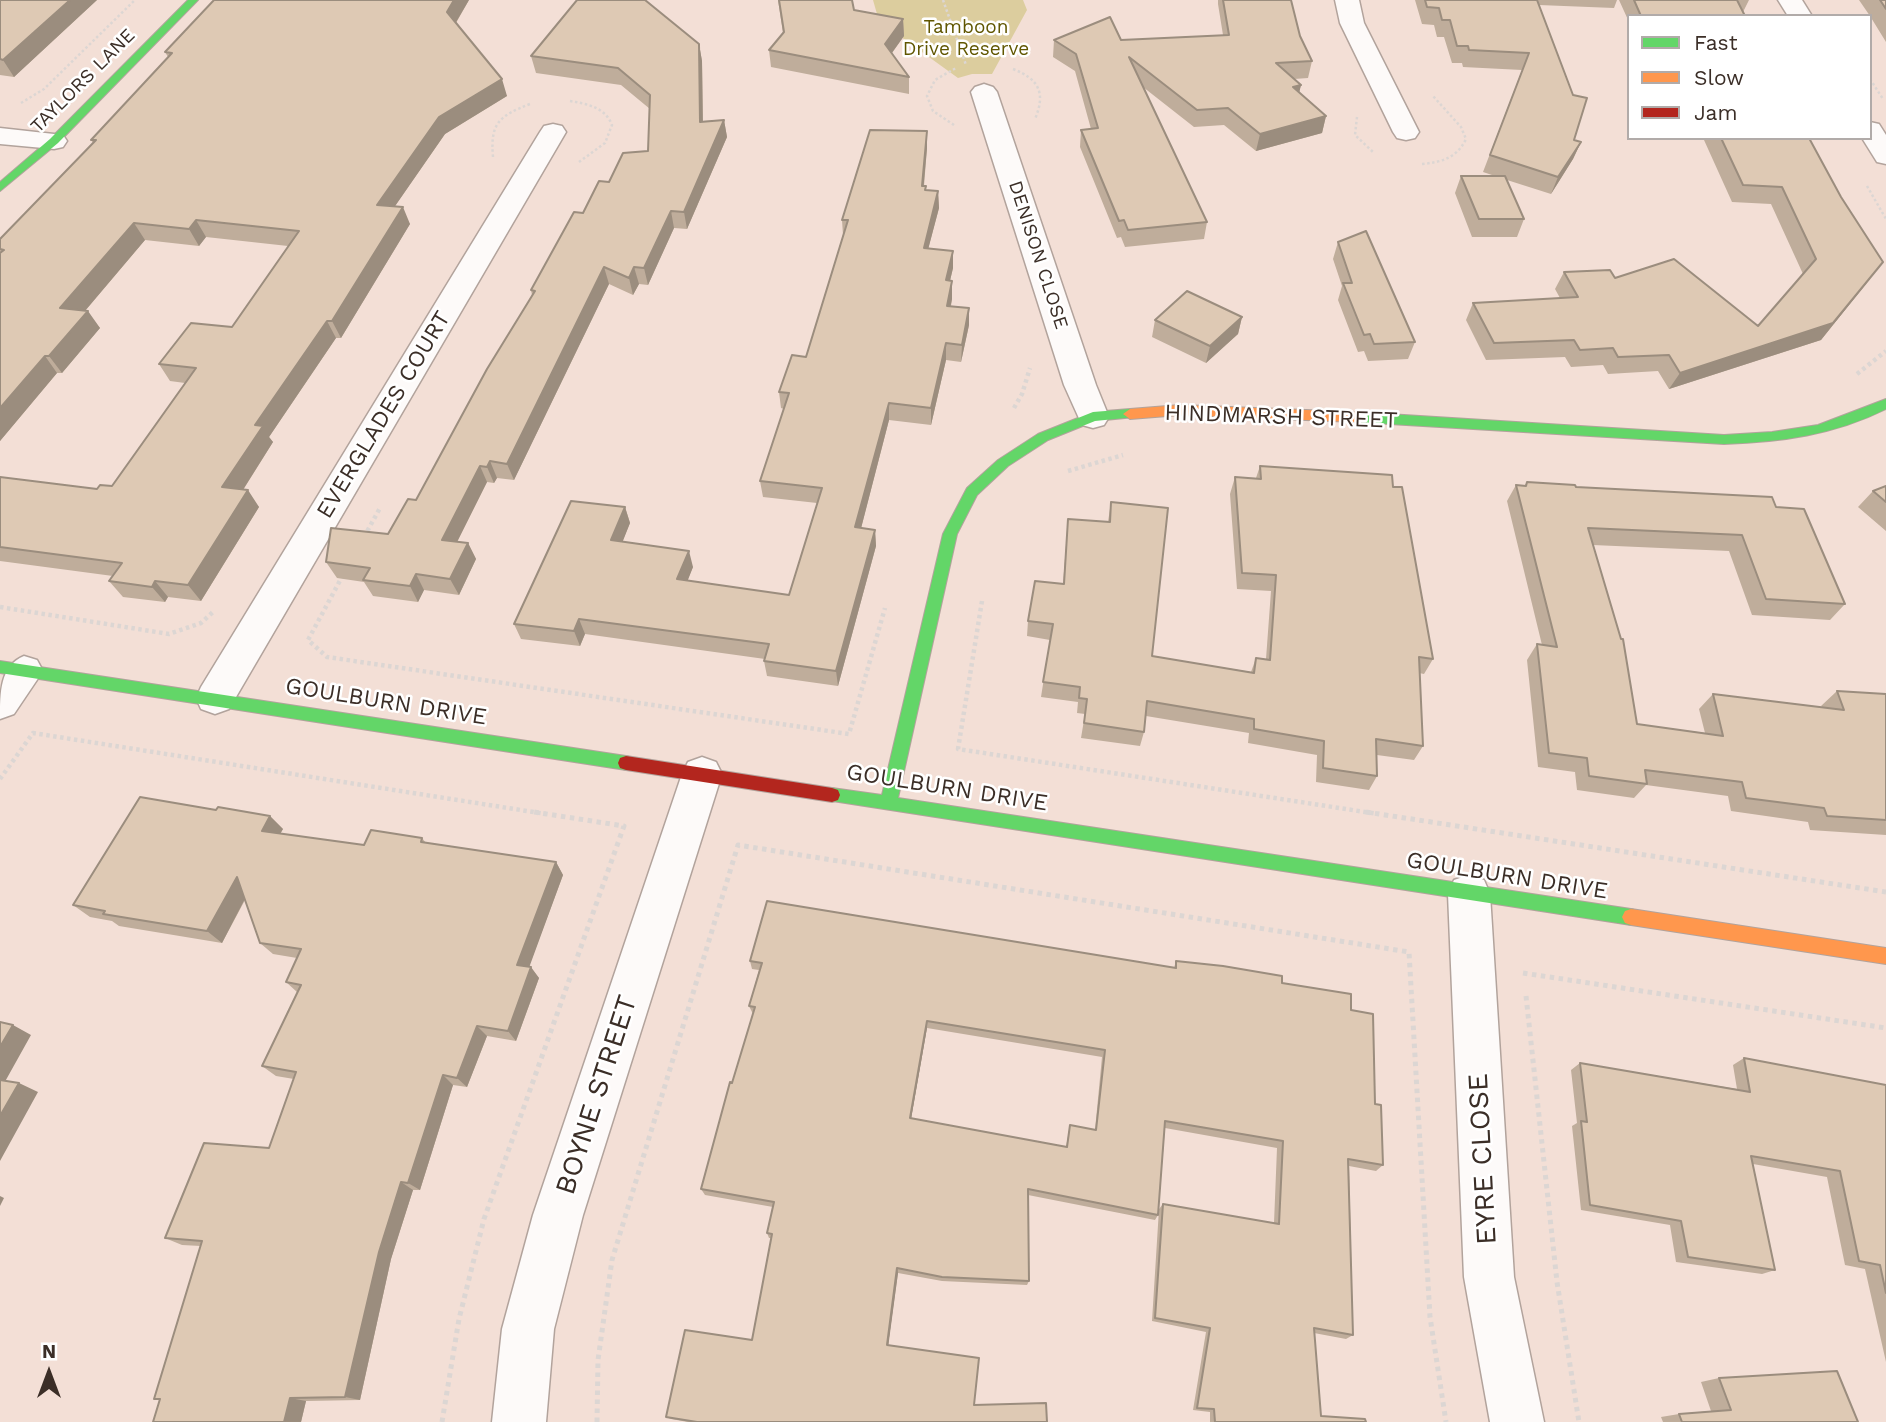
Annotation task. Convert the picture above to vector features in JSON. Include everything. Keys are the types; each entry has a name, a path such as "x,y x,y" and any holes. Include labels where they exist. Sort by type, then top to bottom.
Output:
{"street":[{"name":"TAYLORS LANE","path":"0,188 46,130 193,0"},
{"path":"1348,0 1352,23 1406,131"},
{"name":"DENISON CLOSE","path":"984,92 1080,385 1093,417"},
{"path":"9,142 46,130"},
{"name":"EVERGLADES COURT","path":"215,698 553,132"},
{"path":"1872,133 1886,156"},
{"name":"HINDMARSH STREET","path":"889,802 950,534 972,492 1003,463 1043,437 1093,417 1180,410 1272,412 1699,440 1768,440 1821,430 1867,416 1886,404"},
{"path":"0,703 12,669"},
{"name":"GOULBURN DRIVE","path":"12,669 1886,956"},
{"name":"BOYNE STREET","path":"519,1422 528,1329 558,1216 702,774"},
{"name":"EYRE CLOSE","path":"1469,894 1489,1277 1517,1422"}],"path":[{"path":"14,107 44,89 135,0"},
{"path":"943,0 966,66"},
{"path":"1872,82 1886,104"},
{"path":"1067,471 1128,454"},
{"path":"984,589 958,749 1886,892"},
{"path":"0,607 169,634 201,623"},
{"path":"308,640 327,657 849,734"},
{"path":"0,779 33,733 624,827 484,1219 459,1319 442,1422"},
{"path":"597,1422 597,1360 612,1261 738,845 1409,952 1430,1317 1446,1422"},
{"path":"1579,1422 1556,1282 1523,972 1886,1028"}],"green space":[{"name":"Tamboon Drive Reserve","path":"873,0 1023,0 1027,10 992,74 972,74 958,78 879,21"}],"building":[{"path":"0,0 70,0 3,60 0,59"},
{"path":"214,0 454,0 447,12 502,79 439,117 377,205 403,207 332,321 327,321 255,425 263,426 222,487 248,490 188,585 155,581 152,587 109,581 122,563 0,547 0,477 97,489 100,485 112,486 196,368 159,364 191,323 232,327 299,231 196,220 189,229 134,223 60,308 88,311 0,408 0,253 4,250 0,249 0,239 96,140 91,140 172,53 165,52"},
{"path":"577,0 645,0 699,44 700,122 724,120 684,212 671,211 644,268 634,267 629,278 604,267 507,464 490,461 487,467 480,466 442,540 468,543 450,579 416,574 410,586 363,580 370,568 326,562 331,528 388,534 408,499 416,500 487,369 535,291 531,290 574,212 583,213 599,181 609,182 623,153 648,151 650,95 618,68 531,56"},
{"path":"779,0 852,0 854,10 903,19 885,44 909,77 769,50 784,32"},
{"path":"1223,0 1291,0 1300,36 1312,61 1276,63 1301,85 1293,87 1326,116 1260,134 1228,108 1197,110 1129,57 1207,222 1128,230 1124,220 1119,221 1081,130 1098,128 1076,54 1054,40 1110,17 1121,40 1229,35"},
{"path":"1425,0 1537,0 1573,95 1587,98 1574,140 1581,142 1558,177 1490,155 1529,53 1469,50 1468,46 1457,46 1450,20 1442,20 1439,8 1427,7"},
{"path":"1634,0 1737,0 1744,14 1640,14"},
{"path":"870,130 927,131 922,186 926,186 925,190 938,191 924,248 953,251 946,280 952,281 947,306 969,308 962,345 946,343 931,408 889,403 855,527 875,530 836,671 764,661 769,644 579,619 574,631 514,624 571,501 625,507 611,540 689,551 677,579 789,595 822,488 760,481 789,393 779,392 792,355 806,357 848,220 842,220"},
{"path":"1722,140 1810,140 1841,197 1883,262 1833,323 1680,373 1669,355 1618,357 1613,348 1580,350 1574,340 1494,343 1473,303 1578,297 1564,272 1610,270 1615,278 1674,259 1758,326 1816,259 1782,187 1743,185"},
{"path":"1461,176 1505,176 1524,219 1479,219"},
{"path":"1366,231 1415,342 1374,344 1370,334 1364,335 1343,283 1352,283 1338,242"},
{"path":"1187,291 1242,317 1210,346 1155,320"},
{"path":"1260,466 1392,475 1393,487 1402,487 1433,659 1419,657 1423,746 1376,739 1377,776 1323,768 1324,741 1254,729 1254,719 1147,701 1144,732 1084,723 1087,699 1079,698 1080,687 1043,682 1053,624 1028,621 1035,581 1064,584 1068,519 1110,522 1111,502 1168,508 1152,656 1254,673 1256,658 1270,660 1276,575 1242,573 1235,477 1261,479"},
{"path":"1527,482 1772,497 1776,507 1804,509 1845,604 1766,599 1742,535 1588,528 1623,639 1637,724 1723,736 1713,694 1844,710 1837,691 1886,694 1886,820 1827,816 1824,808 1746,798 1742,782 1645,770 1647,784 1589,776 1587,758 1549,753 1537,644 1557,647 1516,485 1526,486"},
{"path":"1886,486 1886,502 1873,491"},
{"path":"140,797 270,816 262,831 364,845 371,830 422,838 421,842 556,862 517,965 531,967 508,1031 477,1026 457,1078 443,1075 408,1183 401,1182 379,1252 345,1397 290,1398 284,1422 153,1422 160,1399 154,1399 202,1241 165,1238 204,1143 269,1148 296,1072 262,1066 301,985 286,982 301,949 260,943 237,877 207,931 103,914 105,911 73,905"},
{"path":"767,901 1176,968 1176,961 1223,966 1282,976 1282,983 1351,994 1351,1010 1373,1014 1375,1104 1381,1105 1383,1165 1348,1159 1353,1335 1314,1328 1321,1416 1365,1419 1366,1422 1215,1422 1214,1409 1197,1408 1210,1328 1155,1318 1163,1204 1279,1224 1283,1141 1165,1121 1158,1215 1028,1189 1029,1281 942,1277 897,1268 887,1345 979,1358 974,1405 1046,1403 1047,1422 697,1422 666,1417 685,1330 752,1340 772,1234 767,1233 774,1202 701,1189 730,1082 732,1083 755,1007 749,1006 762,963 750,961","holes":["927,1021 1105,1050 1096,1130 1070,1125 1067,1147 910,1118"]},
{"path":"0,1022 13,1025 0,1047"},
{"path":"1744,1058 1886,1085 1886,1293 1880,1265 1859,1261 1840,1171 1751,1156 1775,1270 1688,1257 1681,1221 1590,1205 1581,1121 1587,1122 1580,1063 1750,1092"},
{"path":"0,1080 19,1083 0,1116"},
{"path":"1837,1371 1858,1422 1682,1422 1679,1414 1731,1410 1719,1378"}],"traffic: fast":[{"path":"0,188 54,141 193,0"},
{"path":"1356,417 1724,440 1772,437 1818,429 1864,415 1886,404"},
{"path":"889,802 950,534 972,492 1003,463 1043,437 1093,417 1130,414"},
{"path":"0,667 626,763"},
{"path":"832,795 1631,917"}],"traffic: slow":[{"path":"1130,414 1180,410 1356,417"},
{"path":"1631,917 1886,956"}],"traffic: jam":[{"path":"626,763 832,795"}]}
